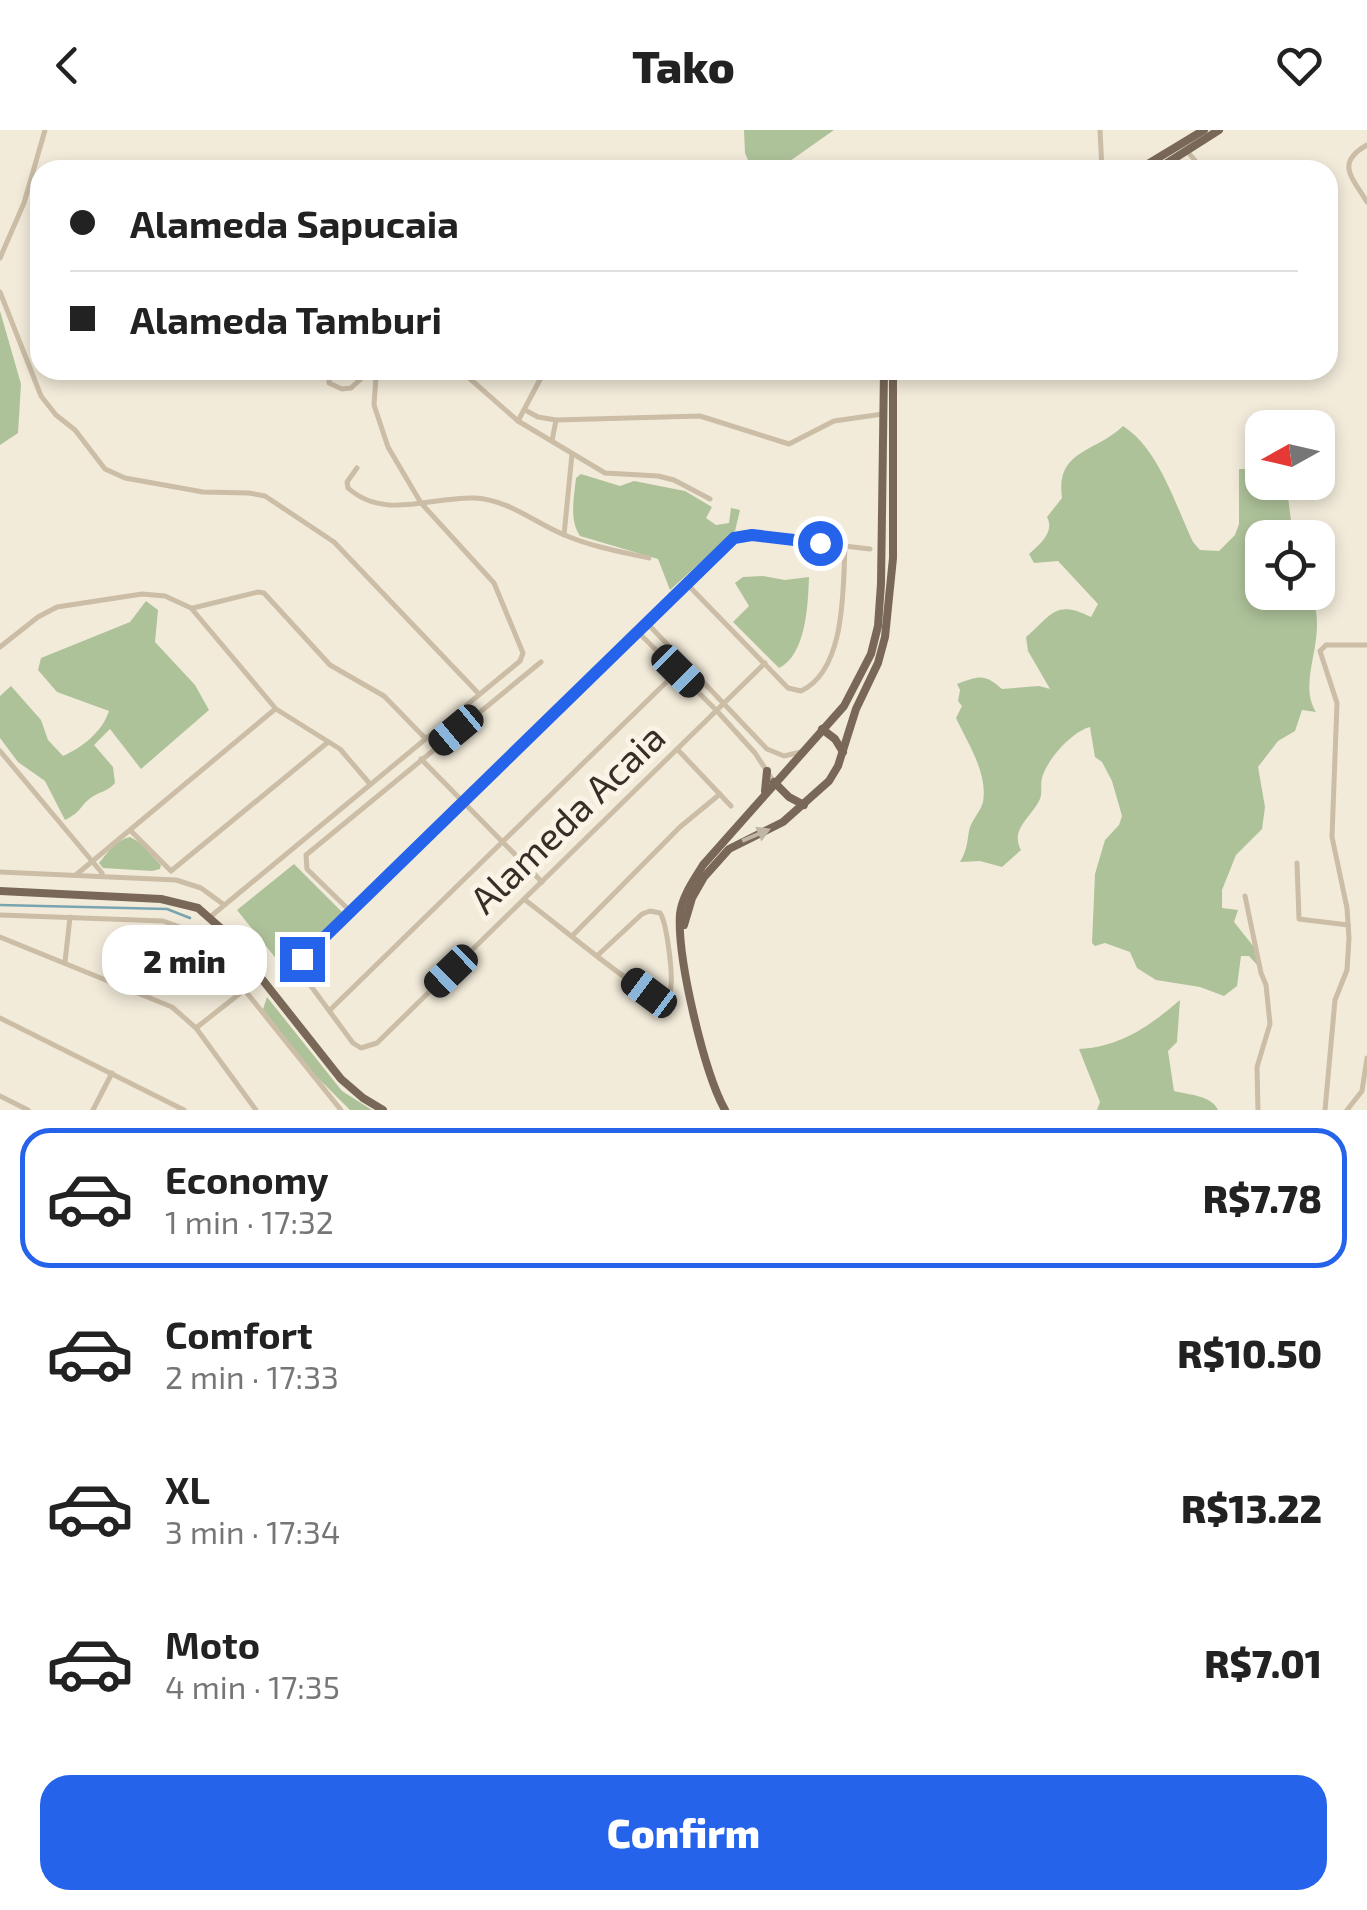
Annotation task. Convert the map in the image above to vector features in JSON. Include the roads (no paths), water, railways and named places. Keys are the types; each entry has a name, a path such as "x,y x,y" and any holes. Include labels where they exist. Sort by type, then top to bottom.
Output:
{"main road":[{"path":"1154,160 1204,130"},
{"path":"1172,160 1219,130"},
{"path":"725,1110 710,1072 686,970 680,913 686,892 704,865 844,706 860,680 878,626 884,513 884,380"},
{"path":"682,932 692,898 720,859 737,844 768,830 804,806 829,781 843,752 886,638 895,516 893,380"},
{"path":"822,729 836,739 843,752"},
{"path":"762,799 767,771"},
{"path":"774,782 804,806"},
{"path":"0,891 161,899 192,906 210,917 341,1079 362,1098 384,1110"}],"street":[{"path":"36,160 45,130"},
{"path":"1100,130 1102,160"},
{"path":"1367,145 1348,161 1348,170 1367,202"},
{"path":"1187,151 1194,160"},
{"path":"0,258 30,182"},
{"path":"0,292 30,368"},
{"path":"35,380 41,396 56,415 76,430 104,468 126,478 203,492 264,496 316,529 352,560 480,694"},
{"path":"329,380 342,389 351,388 360,380"},
{"path":"210,917 520,661 523,652 494,584 421,503 381,430 374,405 376,380"},
{"path":"471,380 518,421 605,473 658,476 710,499"},
{"path":"518,421 540,380"},
{"path":"525,410 556,420 700,416 788,444 834,422 884,414"},
{"path":"552,441 556,420"},
{"path":"564,535 572,453"},
{"path":"357,468 347,482 358,497 390,506 478,498 502,503 564,535 649,558"},
{"path":"686,664 330,1010 302,974 302,959 734,538 752,535 870,549"},
{"path":"686,582 793,690 806,690 838,639 845,546"},
{"path":"192,608 258,592 276,603 330,665 384,696 425,738"},
{"path":"0,647 38,617 58,607 142,594 165,596 192,608 276,710 350,758 371,784"},
{"path":"646,622 768,749 784,756 804,750"},
{"path":"636,631 717,711 758,757 774,782"},
{"path":"1326,1110 1335,1000 1347,970 1348,925 1332,837 1337,703 1320,651 1326,645 1367,645"},
{"path":"350,910 307,869 306,855 541,662"},
{"name":"Alameda Acaia","path":"330,1010 353,1043 361,1048 377,1043 765,663"},
{"path":"77,874 276,710"},
{"path":"170,871 327,742"},
{"path":"758,757 768,749"},
{"path":"678,750 730,806"},
{"path":"0,751 104,875"},
{"path":"421,759 542,882"},
{"path":"573,934 680,827 720,794"},
{"path":"130,830 176,880"},
{"path":"1297,863 1299,920 1348,925"},
{"path":"0,872 176,880 202,888 223,904"},
{"path":"1245,896 1260,973 1266,985 1270,1024 1257,1066 1258,1110"},
{"path":"525,900 573,934 598,955 649,993 661,996 670,992 673,981 666,921 660,913 650,911 598,955"},
{"path":"0,915 163,921 180,926 210,948 341,1110"},
{"path":"65,962 70,917"},
{"path":"0,937 172,1006 196,1028 256,1110"},
{"path":"196,1028 243,991"},
{"path":"0,1018 184,1110"},
{"path":"1348,1110 1362,1091 1367,1058"},
{"path":"93,1110 112,1073"},
{"path":"0,1096 28,1110"}],"waterway":[{"path":"0,905 167,909 190,918"}]}
